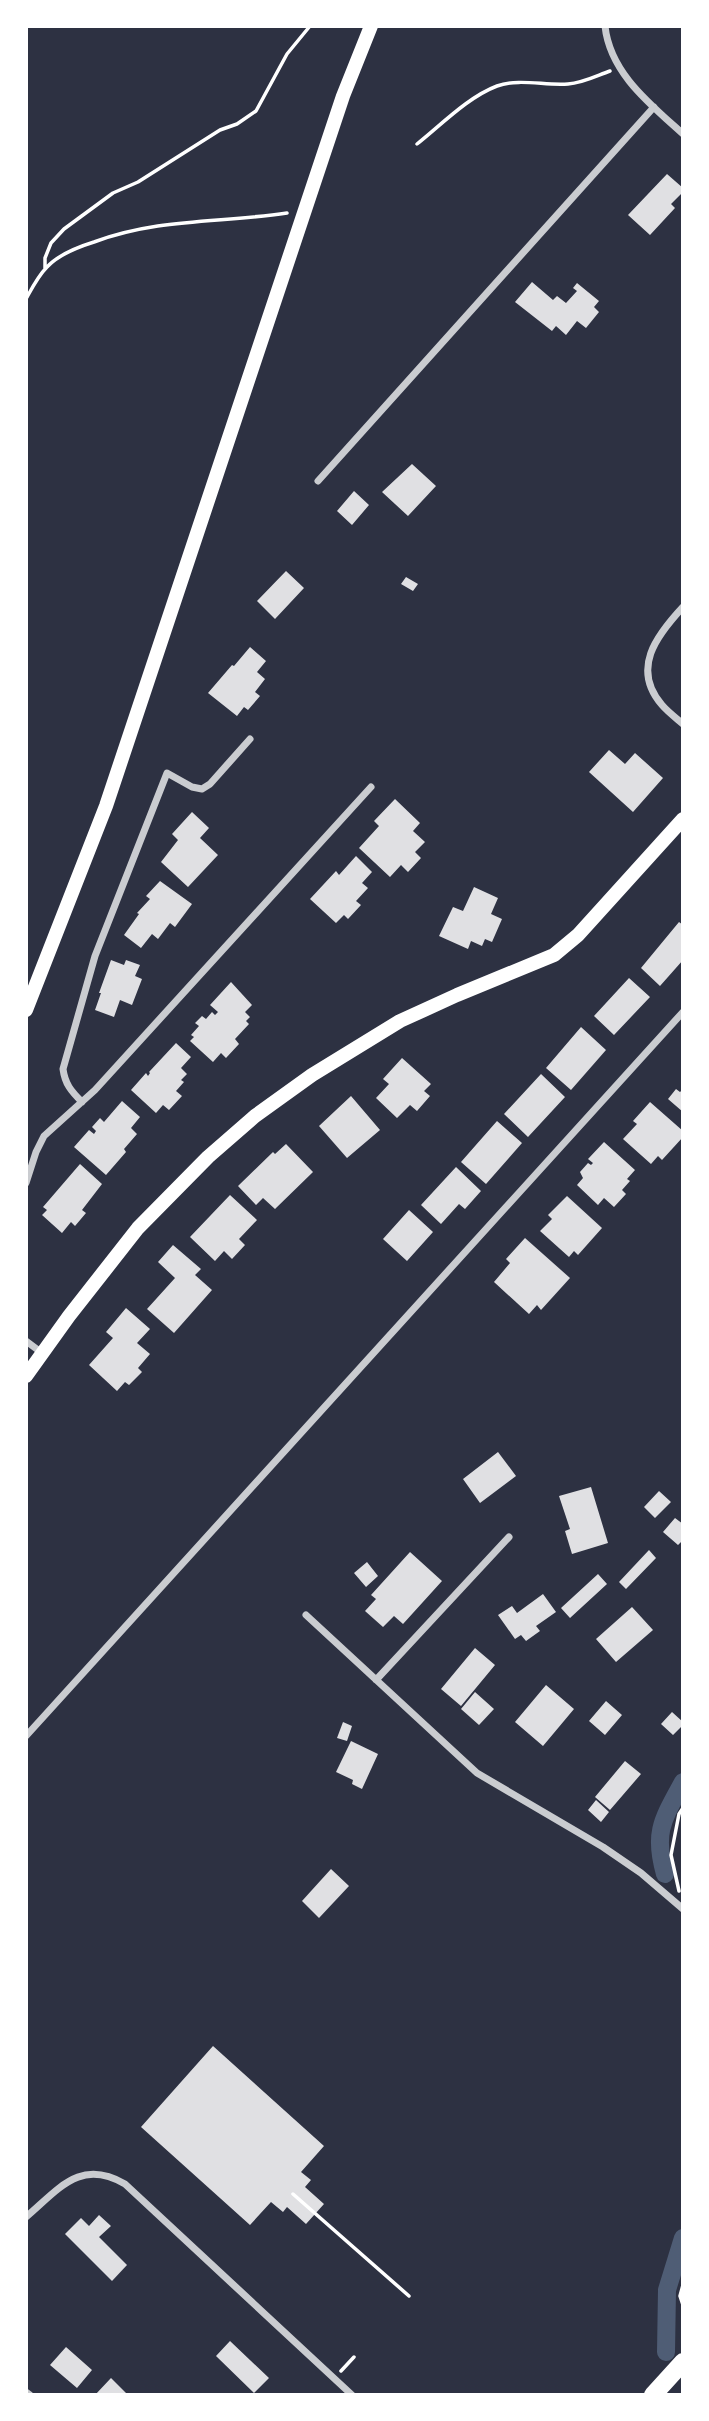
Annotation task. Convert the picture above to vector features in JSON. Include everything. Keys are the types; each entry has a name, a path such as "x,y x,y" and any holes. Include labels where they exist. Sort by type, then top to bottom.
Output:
{"highway":[{"path":"653,2395 683,2362"}],"main road":[{"path":"26,1010 106,806 344,96 371,26"},
{"path":"26,1376 138,1228 208,1157 255,1116 330,1063 400,1021 554,955 578,935 683,819"}],"street":[{"path":"605,26 618,68 683,134"},
{"path":"318,481 654,107"},
{"path":"683,607 657,637 647,667 649,685 661,705 683,724"},
{"path":"82,1102 69,1089 62,1069 104,933 167,773 192,787 202,789 210,785 250,739"},
{"path":"26,1183 44,1136 95,1090 371,787"},
{"path":"26,1736 683,1012"},
{"path":"26,1341 42,1353"},
{"path":"376,1680 509,1537"},
{"path":"306,1615 477,1773 603,1847 683,1909"},
{"path":"26,2217 61,2186 78,2177 93,2173 110,2176 125,2185 352,2395"}],"path":[{"path":"45,268 45,258 51,243 64,229 113,193 138,182 220,130 237,124 256,111 287,54 310,26"},
{"path":"417,144 460,109 498,86 538,82 565,85 579,83 618,68"},
{"path":"26,299 45,268 78,247 145,227 306,211"},
{"path":"683,1808 679,1815 671,1855 683,1898"},
{"path":"293,2194 409,2296"},
{"path":"683,2285 680,2296 683,2305"},
{"path":"335,2378 354,2357"}],"building":[{"path":"667,174 683,188 683,192 671,204 675,208 650,235 628,215"},
{"path":"532,282 553,300 557,296 566,303 577,291 573,288 577,283 599,301 594,307 599,312 586,328 577,321 566,335 556,326 552,331 515,302"},
{"path":"412,464 436,486 408,516 382,492"},
{"path":"354,491 369,505 352,525 337,511"},
{"path":"286,571 304,588 275,619 257,601"},
{"path":"406,577 418,584 413,591 401,584"},
{"path":"250,647 266,661 257,672 265,679 255,692 260,696 248,710 244,707 237,716 208,693"},
{"path":"609,750 625,764 635,753 663,778 633,812 589,772"},
{"path":"395,799 420,823 413,831 425,842 415,852 421,858 408,872 401,865 390,877 359,848 379,826 374,821"},
{"path":"192,812 209,828 200,838 218,855 188,887 161,862 178,840 172,834"},
{"path":"356,856 372,872 362,883 368,888 356,901 361,905 348,919 344,915 336,923 310,899 336,871 339,875"},
{"path":"160,881 192,904 175,927 170,923 158,939 152,934 141,948 124,935 139,914 137,913 150,899 146,896"},
{"path":"474,887 498,898 491,914 502,919 492,942 485,939 482,946 471,941 468,949 439,936 453,907 463,911"},
{"path":"679,922 683,925 683,960 660,986 641,968"},
{"path":"111,960 124,965 126,960 140,965 135,976 142,979 132,1005 120,1000 114,1017 95,1010"},
{"path":"629,978 650,997 614,1035 594,1016"},
{"path":"231,982 252,1005 245,1012 250,1017 246,1021 249,1024 235,1039 239,1044 226,1058 221,1053 213,1062 190,1041 194,1037 191,1035 199,1026 195,1023 202,1016 206,1019 212,1012 215,1015 218,1012 210,1005"},
{"path":"581,1027 606,1050 571,1090 546,1068"},
{"path":"176,1043 191,1057 181,1068 187,1074 176,1091 182,1096 169,1110 163,1105 156,1113 131,1090 146,1073 148,1076"},
{"path":"402,1058 431,1084 424,1091 430,1096 417,1111 410,1105 397,1118 376,1098 389,1084 383,1079"},
{"path":"541,1074 565,1097 528,1137 504,1114"},
{"path":"676,1089 680,1092 683,1089 683,1112 668,1099"},
{"path":"351,1096 380,1130 347,1158 319,1126"},
{"path":"122,1101 140,1117 131,1128 137,1134 106,1175 74,1147 89,1130 94,1134 96,1131 92,1127 100,1118 104,1122"},
{"path":"650,1102 683,1131 683,1137 662,1160 658,1156 651,1164 623,1139 637,1124 633,1121"},
{"path":"497,1121 522,1143 486,1184 461,1162"},
{"path":"604,1142 635,1170 622,1190 626,1194 614,1207 604,1198 598,1205 577,1185 583,1178 580,1172 588,1163 593,1163 588,1159"},
{"path":"286,1144 313,1172 275,1209 263,1198 256,1205 238,1186 273,1152 275,1154"},
{"path":"80,1164 102,1184 82,1210 86,1213 75,1226 71,1222 62,1233 42,1215 47,1210 43,1207"},
{"path":"456,1167 481,1191 465,1209 459,1204 441,1224 421,1205"},
{"path":"230,1195 257,1220 239,1239 245,1245 232,1259 224,1251 215,1261 190,1237"},
{"path":"567,1196 602,1228 578,1255 574,1251 569,1257 540,1231 552,1219 548,1215"},
{"path":"409,1210 433,1232 407,1261 383,1239"},
{"path":"525,1238 570,1278 541,1310 537,1305 529,1314 494,1282 510,1263 506,1259"},
{"path":"173,1245 201,1269 195,1275 212,1290 174,1333 147,1309 175,1278 158,1262"},
{"path":"126,1308 150,1329 137,1343 150,1354 138,1368 142,1372 129,1385 125,1382 117,1391 89,1365 113,1338 106,1332"},
{"path":"498,1452 516,1476 480,1503 463,1479"},
{"path":"591,1487 608,1543 572,1554 565,1531 570,1529 559,1496"},
{"path":"659,1491 671,1502 655,1518 644,1507"},
{"path":"675,1518 683,1524 683,1540 678,1545 663,1532"},
{"path":"649,1550 656,1558 626,1589 619,1582"},
{"path":"410,1552 442,1581 403,1624 394,1616 383,1627 365,1611 376,1599 371,1595"},
{"path":"367,1562 378,1576 366,1587 354,1573"},
{"path":"598,1574 607,1584 570,1618 561,1608"},
{"path":"543,1594 556,1612 536,1626 540,1631 526,1641 521,1635 515,1639 498,1615 512,1606 517,1613"},
{"path":"632,1607 653,1630 616,1662 596,1639"},
{"path":"475,1648 495,1665 461,1706 441,1689"},
{"path":"546,1685 574,1709 543,1746 515,1722"},
{"path":"475,1692 494,1709 479,1725 461,1709"},
{"path":"606,1701 622,1715 605,1735 589,1721"},
{"path":"672,1712 683,1722 673,1735 661,1724"},
{"path":"343,1722 352,1726 347,1741 337,1738"},
{"path":"351,1741 378,1754 362,1789 352,1784 353,1780 336,1772"},
{"path":"625,1761 641,1774 610,1810 595,1797"},
{"path":"596,1800 609,1812 601,1822 588,1810"},
{"path":"331,1869 349,1886 319,1918 302,1901"},
{"path":"213,2046 324,2146 301,2172 311,2180 305,2187 324,2204 306,2224 287,2207 283,2212 271,2202 250,2225 141,2127"},
{"path":"99,2215 111,2226 99,2237 127,2265 112,2281 65,2234 81,2218 89,2226"},
{"path":"230,2341 269,2378 254,2393 216,2356"},
{"path":"66,2347 92,2370 77,2388 50,2365"},
{"path":"111,2378 128,2395 95,2395"}],"waterway":[{"path":"665,1874 660,1836 665,1816 683,1782"},
{"path":"666,2352 667,2290 683,2238"}]}
